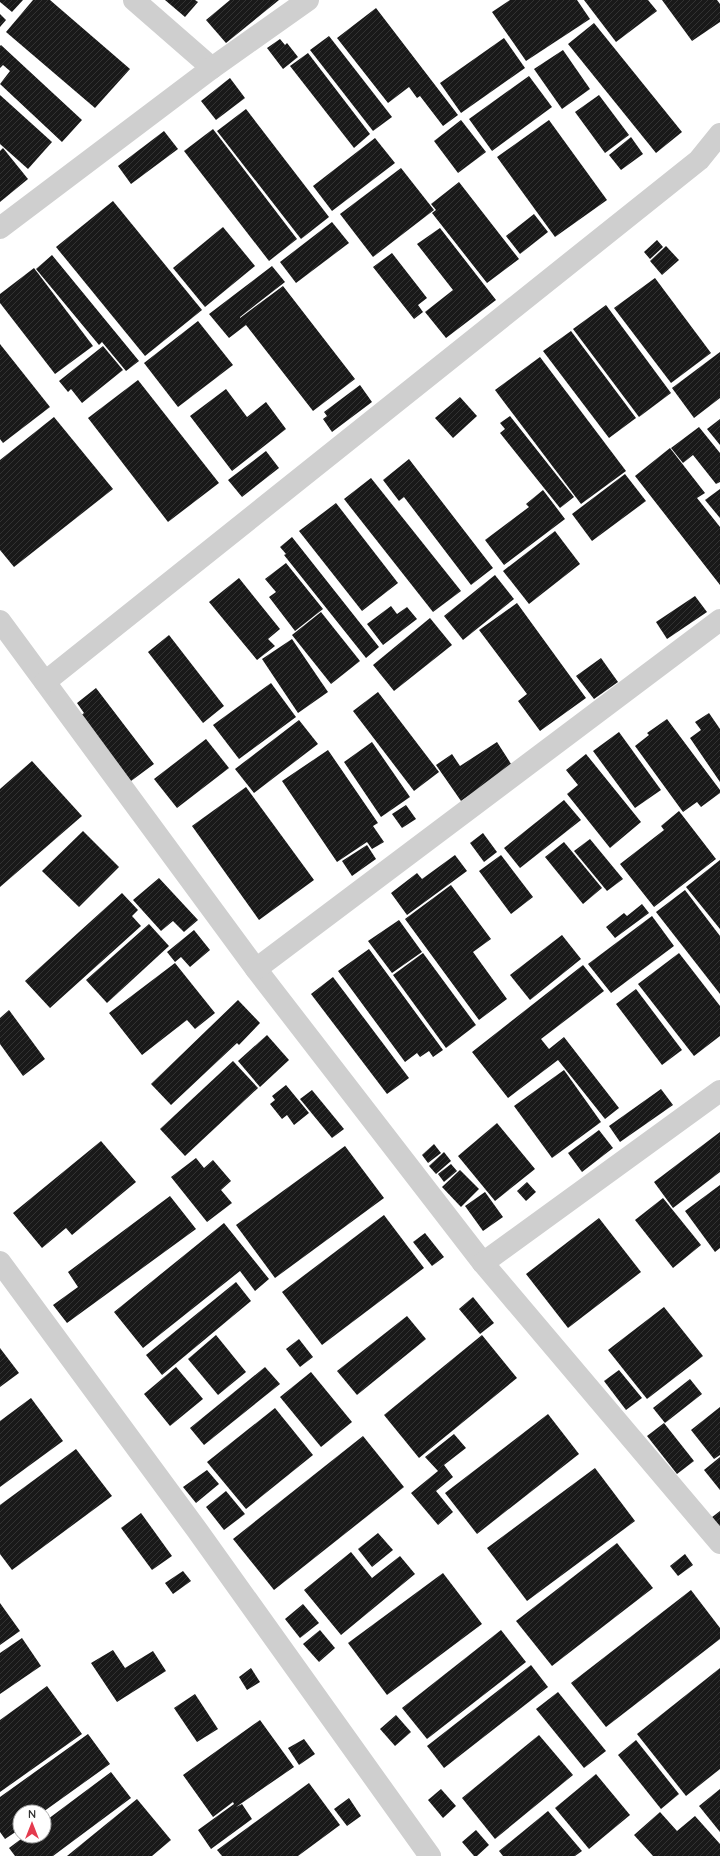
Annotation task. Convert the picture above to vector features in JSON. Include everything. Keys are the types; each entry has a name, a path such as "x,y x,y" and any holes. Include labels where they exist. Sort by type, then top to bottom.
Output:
{"street":[{"path":"134,0 212,68"},
{"path":"0,228 212,68 308,0"},
{"path":"45,682 699,160 720,134"},
{"path":"256,968 720,620"},
{"path":"0,621 256,968 483,1263 720,1543"},
{"path":"483,1263 720,1091"},
{"path":"0,1262 197,1530 421,1853"}],"building":[{"path":"0,0 23,0 12,12 0,2"},
{"path":"33,0 50,0 130,69 95,108 6,32"},
{"path":"165,0 195,0 198,2 185,17"},
{"path":"230,0 279,0 226,43 206,20"},
{"path":"510,0 577,0 590,19 526,61 492,12"},
{"path":"584,0 648,0 657,11 616,42"},
{"path":"662,0 717,0 720,4 720,22 692,41"},
{"path":"376,8 458,115 443,126 420,96 417,98 409,87 388,103 337,38"},
{"path":"0,14 6,20 0,27"},
{"path":"594,23 682,132 656,153 568,44"},
{"path":"329,36 392,117 373,131 310,50"},
{"path":"504,38 525,68 461,113 440,83"},
{"path":"280,39 285,45 287,43 298,57 283,69 267,48"},
{"path":"1,45 82,120 62,142 0,84 10,71 3,65 0,68"},
{"path":"563,50 590,89 562,109 534,69"},
{"path":"308,53 370,134 354,148 290,66"},
{"path":"529,76 552,107 492,151 469,119"},
{"path":"230,78 245,98 216,120 201,101"},
{"path":"0,95 52,142 28,169 0,144"},
{"path":"599,95 629,135 605,153 575,112"},
{"path":"246,109 329,217 301,239 217,131"},
{"path":"461,120 486,152 458,173 434,141"},
{"path":"549,120 607,200 555,237 497,157"},
{"path":"213,129 297,239 269,261 184,151"},
{"path":"164,131 178,149 131,184 118,166"},
{"path":"631,137 643,154 621,170 609,155"},
{"path":"375,138 395,163 332,211 313,186"},
{"path":"3,148 28,179 0,202 0,151"},
{"path":"401,168 434,210 373,257 340,214"},
{"path":"459,182 519,259 487,283 432,213 436,210 431,204"},
{"path":"113,201 202,310 145,356 56,247"},
{"path":"534,214 548,232 520,254 506,236"},
{"path":"332,222 349,243 296,283 280,262"},
{"path":"223,227 255,266 205,307 173,268"},
{"path":"440,228 496,300 446,338 425,312 453,290 417,244"},
{"path":"657,240 663,247 650,259 644,252"},
{"path":"666,246 679,260 662,275 650,261"},
{"path":"392,253 427,298 418,305 423,312 414,319 373,267"},
{"path":"52,255 139,361 126,371 102,342 99,345 36,269"},
{"path":"272,266 285,282 240,318 283,286 355,379 313,411 246,325 229,338 209,314"},
{"path":"34,268 93,346 55,374 0,303 0,294"},
{"path":"655,278 711,353 671,383 614,308"},
{"path":"606,305 671,393 639,417 573,329"},
{"path":"198,321 233,365 178,407 144,363"},
{"path":"571,331 636,418 609,438 543,351"},
{"path":"0,344 50,407 3,443 0,439"},
{"path":"103,346 123,370 82,403 71,389 68,392 59,381"},
{"path":"720,352 720,398 694,418 672,388"},
{"path":"540,357 626,471 581,504 495,390"},
{"path":"138,380 219,483 168,522 88,418"},
{"path":"360,385 372,402 332,432 323,419 327,416 324,412"},
{"path":"226,389 247,417 266,402 286,429 232,471 190,416"},
{"path":"460,397 477,416 453,438 435,418"},
{"path":"510,416 574,497 560,508 500,433 505,429 500,423"},
{"path":"54,417 113,489 14,567 0,550 0,460"},
{"path":"720,419 720,445 707,429"},
{"path":"699,427 720,453 720,482 716,484 693,455 683,463 671,448"},
{"path":"670,448 705,493 697,498 720,527 720,585 635,476"},
{"path":"266,451 279,468 242,497 228,480"},
{"path":"409,459 493,568 471,585 404,497 399,501 383,480"},
{"path":"625,474 646,501 592,541 572,514"},
{"path":"371,478 461,591 433,612 344,499"},
{"path":"720,489 720,518 705,500"},
{"path":"543,490 565,519 504,565 485,540 529,507 526,504"},
{"path":"336,503 398,583 362,611 299,531"},
{"path":"555,531 580,564 529,604 503,571"},
{"path":"292,537 379,647 366,658 284,555 286,554 280,547"},
{"path":"286,563 323,609 295,631 269,597 276,592 265,579"},
{"path":"495,575 514,599 463,640 444,616"},
{"path":"239,578 280,629 268,639 275,646 257,660 209,602"},
{"path":"695,596 707,612 667,639 656,622"},
{"path":"517,603 586,698 540,731 518,701 527,694 479,630"},
{"path":"391,606 397,614 407,607 417,619 383,645 367,624"},
{"path":"321,612 360,661 331,684 292,635"},
{"path":"430,618 452,645 394,691 373,665"},
{"path":"169,635 224,706 203,723 148,652"},
{"path":"292,639 328,692 298,713 262,659"},
{"path":"601,658 618,682 594,699 576,676"},
{"path":"271,683 296,717 239,759 213,725"},
{"path":"96,688 154,764 127,784 78,718 84,713 77,703"},
{"path":"378,692 439,772 414,791 353,711"},
{"path":"709,713 720,729 720,782 690,738 701,730 695,722"},
{"path":"667,719 720,790 720,793 701,807 697,802 683,812 635,746 649,735 647,733"},
{"path":"299,720 318,744 254,793 235,769"},
{"path":"619,732 661,790 635,808 593,751"},
{"path":"206,739 229,768 177,808 154,779"},
{"path":"372,742 410,797 381,817 344,762"},
{"path":"497,742 513,767 461,801 436,765 452,754 460,766"},
{"path":"328,750 378,823 373,826 384,842 372,849 367,842 337,862 282,781"},
{"path":"586,754 641,822 610,848 567,794 578,785 566,770"},
{"path":"32,761 82,816 0,887 0,789"},
{"path":"246,787 314,880 259,920 192,826"},
{"path":"564,800 581,820 520,868 504,848"},
{"path":"406,805 416,819 402,828 392,814"},
{"path":"679,811 716,859 654,907 620,864 664,830 661,826"},
{"path":"83,831 119,867 79,907 42,871"},
{"path":"483,833 497,852 484,862 470,843"},
{"path":"590,839 623,879 607,891 574,851"},
{"path":"564,842 602,888 583,904 545,857"},
{"path":"367,845 376,859 352,876 342,861"},
{"path":"455,855 467,871 407,915 391,893 417,873 422,879"},
{"path":"501,855 533,897 511,914 479,871"},
{"path":"720,860 720,929 686,887"},
{"path":"159,878 198,920 184,932 173,921 161,931 133,900"},
{"path":"451,885 491,939 473,952 507,999 479,1020 405,919"},
{"path":"685,890 720,936 720,994 656,912"},
{"path":"122,893 138,910 132,916 141,926 50,1008 25,981"},
{"path":"642,904 649,913 615,938 606,927 624,913 627,916"},
{"path":"652,916 674,946 611,993 588,964"},
{"path":"399,920 422,952 392,973 368,941"},
{"path":"149,924 169,946 107,1003 86,980"},
{"path":"194,930 210,950 190,967 181,957 175,962 167,952"},
{"path":"562,935 581,959 530,1000 510,975"},
{"path":"369,949 443,1050 433,1057 429,1051 420,1057 417,1053 405,1062 338,971"},
{"path":"423,953 476,1025 446,1048 393,975"},
{"path":"679,953 720,1006 720,1036 694,1056 638,984"},
{"path":"175,963 215,1013 195,1029 187,1020 142,1055 109,1013"},
{"path":"583,965 604,991 541,1039 549,1049 564,1037 619,1108 605,1119 558,1060 508,1098 472,1052"},
{"path":"333,977 409,1078 387,1094 311,994"},
{"path":"636,989 682,1050 662,1065 616,1004"},
{"path":"238,1000 260,1023 239,1045 237,1043 171,1105 151,1084"},
{"path":"9,1010 45,1059 23,1076 0,1044 0,1018"},
{"path":"267,1035 289,1060 260,1087 238,1061"},
{"path":"233,1061 258,1088 185,1156 160,1129"},
{"path":"564,1070 601,1122 552,1158 514,1106"},
{"path":"286,1085 309,1113 294,1125 287,1115 282,1119 270,1104 275,1100 272,1096"},
{"path":"661,1089 673,1105 620,1142 609,1126"},
{"path":"312,1090 344,1129 332,1138 300,1099"},
{"path":"497,1123 535,1169 495,1201 458,1156"},
{"path":"599,1130 613,1148 582,1172 568,1153"},
{"path":"720,1132 720,1172 673,1208 654,1182"},
{"path":"101,1141 136,1182 72,1235 66,1228 42,1248 13,1213"},
{"path":"434,1144 441,1153 428,1163 422,1155"},
{"path":"345,1146 384,1198 275,1278 236,1225"},
{"path":"444,1152 451,1161 436,1174 429,1166"},
{"path":"196,1158 204,1168 213,1160 231,1181 221,1190 232,1203 207,1222 171,1177"},
{"path":"451,1164 457,1171 444,1182 438,1174"},
{"path":"460,1170 479,1189 461,1207 442,1187"},
{"path":"527,1182 536,1192 526,1201 517,1191"},
{"path":"720,1185 720,1248 715,1252 685,1211"},
{"path":"485,1192 503,1217 483,1231 465,1206"},
{"path":"170,1196 196,1229 67,1323 53,1305 78,1287 68,1272"},
{"path":"663,1198 701,1245 673,1268 635,1220"},
{"path":"384,1215 424,1268 322,1345 282,1292"},
{"path":"599,1218 641,1272 568,1328 526,1274"},
{"path":"224,1223 269,1279 255,1291 240,1271 143,1348 114,1312"},
{"path":"425,1233 444,1257 432,1266 413,1242"},
{"path":"236,1282 251,1301 162,1375 146,1355"},
{"path":"473,1297 494,1323 480,1334 459,1309"},
{"path":"664,1307 703,1356 647,1399 608,1350"},
{"path":"407,1316 426,1339 357,1395 337,1371"},
{"path":"216,1335 246,1372 218,1395 188,1359"},
{"path":"482,1335 517,1378 419,1458 384,1415"},
{"path":"299,1339 313,1357 300,1367 286,1349"},
{"path":"0,1348 19,1373 0,1387"},
{"path":"176,1367 203,1399 170,1426 144,1394"},
{"path":"265,1367 280,1384 204,1445 190,1428"},
{"path":"619,1370 642,1398 626,1410 604,1381"},
{"path":"311,1372 352,1422 321,1447 280,1397"},
{"path":"690,1379 702,1394 665,1423 653,1408"},
{"path":"31,1398 63,1441 0,1487 0,1421"},
{"path":"720,1407 720,1455 714,1459 691,1430"},
{"path":"275,1408 313,1455 246,1509 207,1462"},
{"path":"548,1414 579,1454 477,1534 445,1493"},
{"path":"664,1423 694,1461 677,1474 647,1436"},
{"path":"454,1434 466,1448 444,1465 453,1477 436,1491 453,1512 438,1525 411,1493 438,1471 425,1457"},
{"path":"363,1436 404,1487 274,1590 233,1539"},
{"path":"76,1449 112,1496 12,1570 0,1554 0,1505"},
{"path":"720,1457 720,1490 704,1470"},
{"path":"595,1468 635,1521 527,1601 487,1548"},
{"path":"207,1470 219,1484 196,1503 183,1487"},
{"path":"226,1491 245,1514 224,1530 206,1507"},
{"path":"720,1511 720,1537 707,1521"},
{"path":"141,1513 172,1556 152,1570 121,1528"},
{"path":"378,1533 393,1550 372,1567 358,1549"},
{"path":"617,1543 653,1588 552,1666 516,1621"},
{"path":"351,1552 372,1578 400,1556 415,1574 341,1635 304,1590"},
{"path":"685,1554 693,1565 678,1576 670,1566"},
{"path":"183,1571 191,1581 173,1594 165,1583"},
{"path":"443,1573 482,1624 387,1695 348,1643"},
{"path":"691,1590 720,1628 720,1639 606,1727 571,1683"},
{"path":"0,1603 20,1631 0,1645"},
{"path":"303,1604 319,1623 300,1638 285,1619"},
{"path":"320,1630 335,1648 319,1662 303,1644"},
{"path":"501,1630 526,1662 427,1739 402,1708"},
{"path":"22,1638 41,1666 0,1694 0,1653"},
{"path":"113,1650 125,1668 153,1651 166,1671 117,1702 91,1663"},
{"path":"531,1665 548,1687 444,1768 427,1746"},
{"path":"251,1668 260,1682 247,1690 239,1677"},
{"path":"720,1668 720,1769 686,1796 637,1734"},
{"path":"47,1686 82,1734 0,1792 0,1720"},
{"path":"558,1692 606,1751 584,1768 536,1709"},
{"path":"195,1694 218,1729 197,1742 174,1708"},
{"path":"396,1715 411,1732 395,1746 380,1729"},
{"path":"260,1720 294,1767 236,1807 242,1804 252,1819 211,1849 198,1830 234,1804 233,1802 213,1817 183,1775"},
{"path":"88,1734 110,1764 52,1806 52,1804 12,1804 12,1834 5,1839 0,1832 0,1797"},
{"path":"539,1735 573,1775 495,1839 462,1798"},
{"path":"304,1739 315,1754 299,1765 288,1748"},
{"path":"636,1740 679,1794 661,1809 618,1755"},
{"path":"111,1772 131,1798 53,1856 15,1856 9,1848 14,1844 52,1844 52,1816"},
{"path":"596,1774 630,1815 589,1849 555,1808"},
{"path":"309,1783 340,1825 298,1856 222,1856 217,1850"},
{"path":"441,1789 456,1806 443,1818 428,1800"},
{"path":"720,1789 720,1832 699,1806"},
{"path":"349,1798 361,1816 347,1826 334,1809"},
{"path":"137,1799 171,1840 152,1856 67,1856"},
{"path":"548,1811 582,1851 575,1856 503,1856 499,1851"},
{"path":"660,1812 677,1831 695,1816 720,1844 720,1856 653,1856 634,1835"},
{"path":"476,1830 489,1845 477,1856 474,1856 462,1842"}]}
